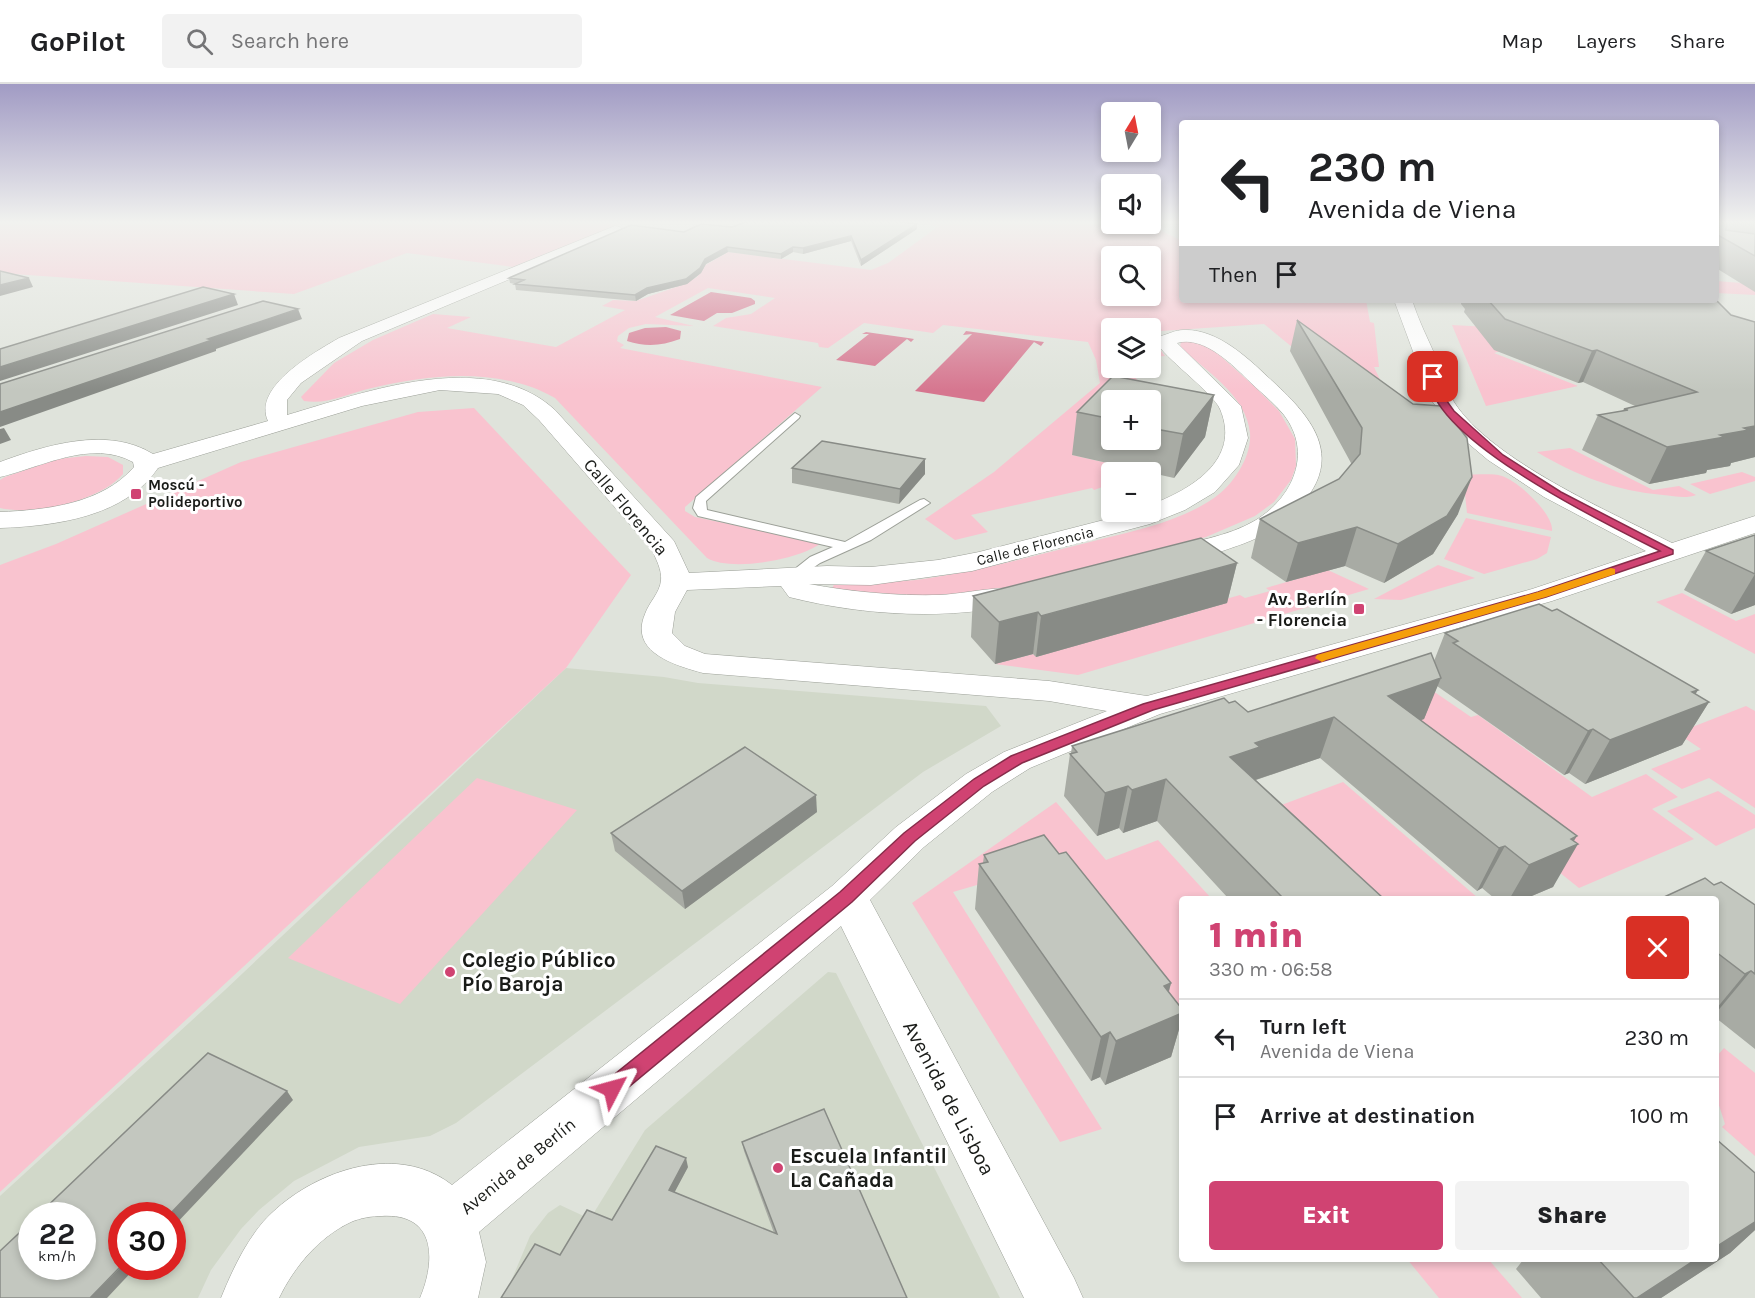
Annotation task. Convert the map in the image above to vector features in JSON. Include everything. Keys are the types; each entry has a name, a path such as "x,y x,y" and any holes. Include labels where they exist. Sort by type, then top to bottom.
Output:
{"street":[{"path":"281,424 275,411 279,396 291,382 330,351 363,334 500,278"},
{"path":"1404,303 1440,397 1450,413 1471,434 1557,494 1669,552"},
{"name":"Calle de Florencia","path":"675,582 791,579 821,575 868,576 950,567 1138,521 1195,495 1226,467 1234,454 1236,426 1230,406 1168,345 1168,340 1183,335 1208,339 1216,343 1292,411 1301,424 1309,446 1312,467 1293,499 1264,526 1225,541 1142,563"},
{"name":"Calle Florencia","path":"146,464 357,401 417,387 462,384 502,388 518,393 548,415 664,547 674,568 675,582"},
{"path":"0,470 52,453 91,448 124,450 140,455 147,468 137,480 95,503 55,514 0,520"},
{"name":"Avenida de Berlín","path":"450,1221 846,897 910,837 979,783 1043,748 1148,707 1542,595 1755,524"},
{"path":"791,579 799,591 834,598 909,604 982,602 1037,591"},
{"path":"675,582 658,616 655,631 661,646 678,656 703,663 1049,691 1148,707"},
{"name":"Avenida de Lisboa","path":"846,897 1054,1298"},
{"path":"250,1298 258,1275 282,1242 312,1215 345,1197 377,1188 408,1190 433,1201 450,1221 459,1254 449,1298"}],"lane":[{"path":"795,416 699,500 699,508 703,513 846,546"},
{"path":"791,579 815,560 846,546 924,503"}],"shaded area":[{"path":"65,278 339,278 294,294"},
{"path":"696,278 1101,278 1101,306 1161,306 1161,278 1179,278 1179,303 1367,303 1370,322 1374,323 1379,367 1374,367 1387,394 1368,409 1264,324 1161,331 1161,318 1101,318 1101,378 1135,378 1147,390 1101,390 1101,415 1072,455 1103,462 1101,488 971,515 988,532 955,540 925,519 994,472 1100,383 1096,360 1088,342 943,325 933,333 864,323 828,348 819,347 818,343 713,326 726,318 751,314 775,298 708,288 655,317 694,326 646,324 629,328 618,336 617,341 624,345 620,348 822,387 685,507 685,511 695,517 821,543 782,559 748,564 718,562 707,558 555,398 534,388 512,381 465,376 395,383 322,401 304,401 301,397 334,363 373,340 433,314 471,317 447,328 556,347 625,310 602,306 613,300 636,301 682,285"},
{"path":"1719,281 1755,284 1755,295 1719,293"},
{"path":"711,292 751,298 755,304 732,313 717,313 704,321 670,315"},
{"path":"1452,325 1562,331 1494,353 1578,386 1486,406"},
{"path":"666,327 681,331 680,339 654,345 627,341 629,333 645,328"},
{"path":"966,331 1044,342 1041,346 1034,342 984,402 915,391 972,334 963,335"},
{"path":"866,332 914,339 911,342 907,339 875,366 836,360 869,334 862,334"},
{"path":"1181,342 1207,344 1254,386 1279,411 1295,439 1296,466 1291,480 1274,502 1255,516 1206,537 1002,591 921,597 832,589 835,582 918,580 1010,562 1170,520 1214,498 1228,486 1240,470 1248,451 1250,433 1247,420 1233,396 1180,347"},
{"path":"474,408 631,575 566,668 0,1192 0,565 56,544 241,462 418,412"},
{"path":"1570,448 1653,490 1679,486 1696,495 1688,497 1646,493 1613,486 1582,475 1537,452"},
{"path":"86,456 108,457 123,465 123,474 99,492 65,504 30,510 0,508 0,480 58,459"},
{"path":"1742,472 1755,477 1755,481 1710,494 1690,484"},
{"path":"1463,475 1502,476 1517,484 1541,507 1551,524 1552,531 1467,513"},
{"path":"1466,518 1551,537 1547,553 1537,559 1484,574 1444,559"},
{"path":"1291,553 1369,589 1078,675 995,664 1033,654 1037,657 1105,633 1110,636 1175,614 1179,617 1205,609 1201,606 1240,595 1245,598 1270,591 1266,588 1297,579"},
{"path":"1438,565 1475,578 1401,600 1374,599"},
{"path":"1682,593 1736,621 1755,614 1755,654 1656,602"},
{"name":"Colegio Público Pío Baroja","path":"566,668 664,677 698,683 986,706 1001,726 923,772 456,1123 430,1136 359,1147 294,1181 259,1210 241,1229 211,1270 198,1298 0,1298 0,1196 225,990"},
{"path":"1417,680 1471,717 1478,715 1592,797 1646,774 1678,797 1652,809 1694,839 1579,888 1400,745"},
{"path":"1746,706 1755,711 1755,808 1709,778 1682,789 1651,769 1701,749 1677,733"},
{"path":"477,778 577,810 400,1004 288,958"},
{"path":"1343,782 1476,896 1338,896 1252,816"},
{"path":"1718,791 1755,815 1755,828 1716,846 1667,811"},
{"path":"1056,802 1106,860 1158,840 1209,896 1179,896 1179,1023 1055,862 953,892 1102,1129 1060,1142 912,903"},
{"name":"Escuela Infantil La Cañada","path":"828,972 836,973 1000,1298 504,1298 530,1236 548,1213 560,1205 590,1219 645,1130"},
{"path":"1724,1048 1755,1073 1755,1156 1722,1127 1725,1124 1719,1105 1719,1054"},
{"path":"1409,1262 1491,1262 1522,1298 1439,1298"}],"building":[{"path":"0,278 29,278 0,285"},
{"path":"509,278 688,278 647,288 635,295 515,284 524,280"},
{"path":"203,287 234,294 0,367 0,349"},
{"path":"263,301 298,309 0,412 0,384"},
{"path":"1491,303 1719,303 1731,315 1755,322 1755,426 1744,428 1749,430 1720,435 1725,437 1667,447 1598,415 1628,410 1624,409 1697,392 1597,350 1592,351 1505,319"},
{"path":"1297,320 1413,404 1442,406 1467,438 1472,477 1447,516 1398,544 1357,527 1298,543 1260,519 1339,479 1360,454 1362,428"},
{"path":"1111,378 1124,378 1214,395 1183,434 1161,430 1161,390 1101,390 1101,417 1077,412"},
{"path":"822,441 925,459 900,489 792,468"},
{"path":"1755,535 1755,574 1706,551"},
{"path":"1201,538 1237,563 1041,616 1038,612 999,622 973,596"},
{"path":"1539,604 1552,611 1557,609 1698,690 1692,692 1709,702 1610,740 1593,729 1588,731 1453,643 1458,641 1445,633"},
{"path":"1431,653 1441,678 1388,696 1577,836 1571,839 1578,844 1529,865 1505,846 1499,848 1334,717 1255,743 1260,747 1230,757 1381,896 1281,896 1166,779 1132,790 1128,786 1105,793 1070,754 1077,752 1072,746 1224,698 1229,703 1235,701 1248,712"},
{"path":"745,747 816,795 682,891 611,833"},
{"path":"1044,835 1059,854 1066,852 1171,983 1164,986 1179,1005 1179,1014 1116,1041 1110,1032 1101,1037 979,864 988,862 984,855"},
{"path":"1705,878 1714,885 1721,882 1755,905 1755,974 1751,971 1745,974 1719,954 1719,896 1666,896"},
{"path":"208,1053 287,1091 181,1202 108,1202 108,1279 90,1298 0,1298 0,1251 18,1234 18,1280 96,1280 96,1202 52,1202"},
{"path":"824,1109 907,1298 501,1298 535,1244 560,1255 587,1210 612,1220 656,1146 686,1158 669,1190 777,1234 742,1142"},
{"path":"1719,1142 1755,1173 1755,1222 1719,1245"},
{"path":"1601,1262 1692,1262 1637,1298 1634,1298"}],"slow traffic":[{"path":"1322,658 1542,595 1611,571"}],"place":[{"name":"Moscú - Polideportivo","path":"136,494"},
{"name":"Av. Berlín - Florencia","path":"1359,609"},
{"name":"Colegio Público Pío Baroja","path":"450,972"},
{"name":"Escuela Infantil La Cañada","path":"778,1168"}],"route":[{"path":"612,1089 846,897 910,837 979,783 1017,760 1148,707 1542,595 1669,552 1557,494 1500,457 1471,434 1450,413 1440,397 1433,377"}]}
